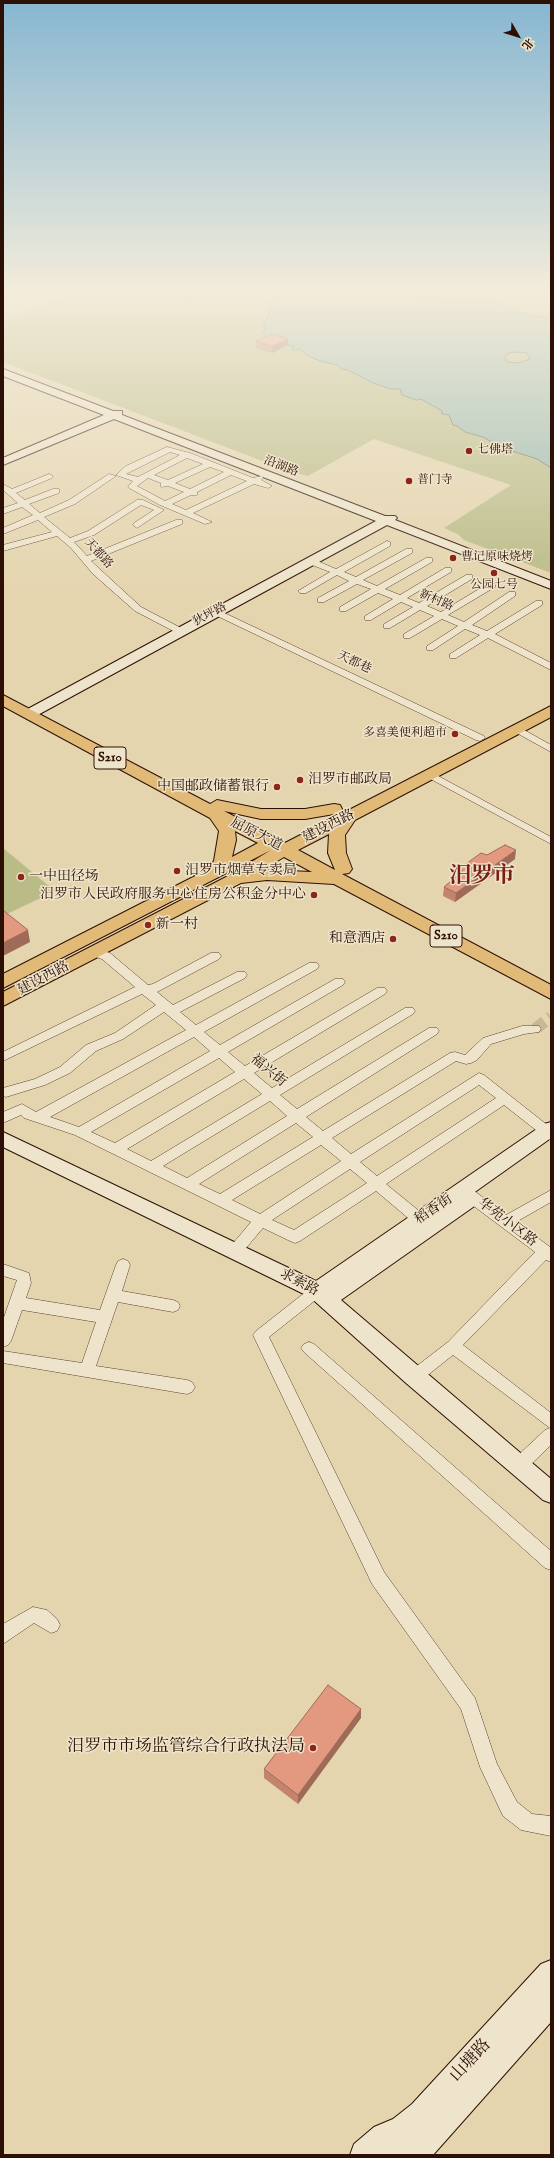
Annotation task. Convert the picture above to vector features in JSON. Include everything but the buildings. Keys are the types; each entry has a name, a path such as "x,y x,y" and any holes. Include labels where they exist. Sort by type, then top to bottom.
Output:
{"main road":[{"name":"沿湖路","path":"56,392 551,580"},
{"name":"沿湖路","path":"62,392 267,480 388,519 551,585"},
{"path":"3,462 116,414"},
{"name":"狄坪路","path":"33,712 388,519"},
{"name":"屈原大道","path":"3,691 33,712"},
{"name":"屈原大道","path":"3,700 33,712 217,810 551,981"},
{"name":"建设西路","path":"341,814 357,801 551,702"},
{"name":"建设西路","path":"3,982 210,875 283,844 341,814 429,774 551,711"},
{"path":"217,810 261,814 341,814 337,835 338,854 342,874 267,875 236,879"},
{"path":"210,875 222,862 226,852 227,831 217,810"},
{"name":"建设西路","path":"3,1000 236,879 283,844"},
{"name":"屈原大道","path":"342,874 551,993"},
{"path":"322,1295 550,1135"},
{"name":"求索路","path":"3,1139 235,1251 322,1295 414,1377 551,1493"},
{"name":"稻香街","path":"322,1295 419,1219 468,1194"},
{"name":"山塘路","path":"382,2149 422,2114 551,1974"},
{"name":"山塘路","path":"413,2155 551,2001"}],"street":[{"path":"139,480 120,475 129,468 170,449 255,481"},
{"path":"188,456 147,474 132,486 165,504 208,522"},
{"path":"146,493 210,464"},
{"path":"165,504 231,472"},
{"path":"147,474 212,501"},
{"path":"12,492 49,476"},
{"path":"3,531 72,502 112,476"},
{"path":"186,513 255,481 267,480"},
{"name":"天都路","path":"3,486 69,541 96,572 138,609 180,631"},
{"path":"3,511 56,491"},
{"path":"69,541 92,533 140,502 160,510 137,525"},
{"path":"86,560 179,522"},
{"path":"3,548 59,533"},
{"path":"303,591 387,544"},
{"path":"321,600 409,551"},
{"path":"343,609 429,560"},
{"name":"新村路","path":"310,561 488,635 551,667"},
{"path":"368,618 448,570"},
{"path":"387,626 469,577"},
{"path":"407,636 492,585"},
{"path":"430,648 512,594"},
{"path":"453,656 539,602"},
{"name":"天都巷","path":"216,612 480,738"},
{"path":"517,729 551,749"},
{"path":"429,774 551,841"},
{"name":"福兴街","path":"94,952 106,956 145,988 419,1219"},
{"path":"3,1056 139,990 145,988 156,988 215,956"},
{"path":"39,1117 313,966"},
{"path":"6,1092 40,1082 64,1070 91,1048 119,1036 169,1008 241,975"},
{"path":"80,1132 339,982"},
{"path":"116,1149 381,991"},
{"path":"151,1167 409,1011"},
{"path":"221,1200 455,1056 466,1060 472,1057 487,1041 507,1036 522,1030 535,1029"},
{"path":"186,1184 433,1031"},
{"path":"235,1251 261,1220 350,1160 479,1078 550,1135"},
{"path":"3,1118 22,1109 30,1115 80,1132 295,1237 504,1099"},
{"name":"华苑小区路","path":"468,1194 548,1253"},
{"path":"505,1222 551,1195"},
{"path":"414,1377 453,1346 548,1253"},
{"path":"87,1370 123,1264"},
{"path":"3,1270 16,1273 24,1277 24,1283 3,1341"},
{"path":"113,1295 173,1306"},
{"path":"322,1295 261,1335 378,1578 469,1704 489,1767 510,1809 528,1823 551,1826"},
{"path":"17,1303 105,1317"},
{"path":"453,1346 551,1422"},
{"path":"309,1348 551,1562"},
{"path":"3,1357 187,1387"},
{"path":"518,1466 551,1435"},
{"path":"3,1636 13,1626 33,1615 41,1616 52,1625"}],"green space":[{"path":"81,392 551,392 551,573 464,540 458,534 444,528 511,485 374,439 308,476 286,470"},
{"name":"一中田径场","path":"3,848 55,891 3,916"}],"water":[{"path":"401,392 551,392 551,468 537,459 500,447 483,437 465,432 453,425 449,415 442,414 442,411 421,399 416,400 402,395"}],"tunnel":[{"path":"535,1029 551,1017"}],"place":[{"name":"七佛塔","path":"469,451"},
{"name":"普门寺","path":"409,481"},
{"name":"曹记原味烧烤","path":"453,558"},
{"name":"公园七号","path":"494,573"},
{"name":"多喜美便利超市","path":"455,734"},
{"name":"汨罗市邮政局","path":"300,780"},
{"name":"中国邮政储蓄银行","path":"277,787"},
{"name":"汨罗市烟草专卖局","path":"177,871"},
{"name":"一中田径场","path":"21,877"},
{"name":"汨罗市人民政府服务中心住房公积金分中心","path":"314,895"},
{"name":"新一村","path":"148,925"},
{"name":"和意酒店","path":"393,939"},
{"name":"汨罗市市场监管综合行政执法局","path":"313,1748"}],"district":[{"name":"汨罗市","path":"482,877"}]}
